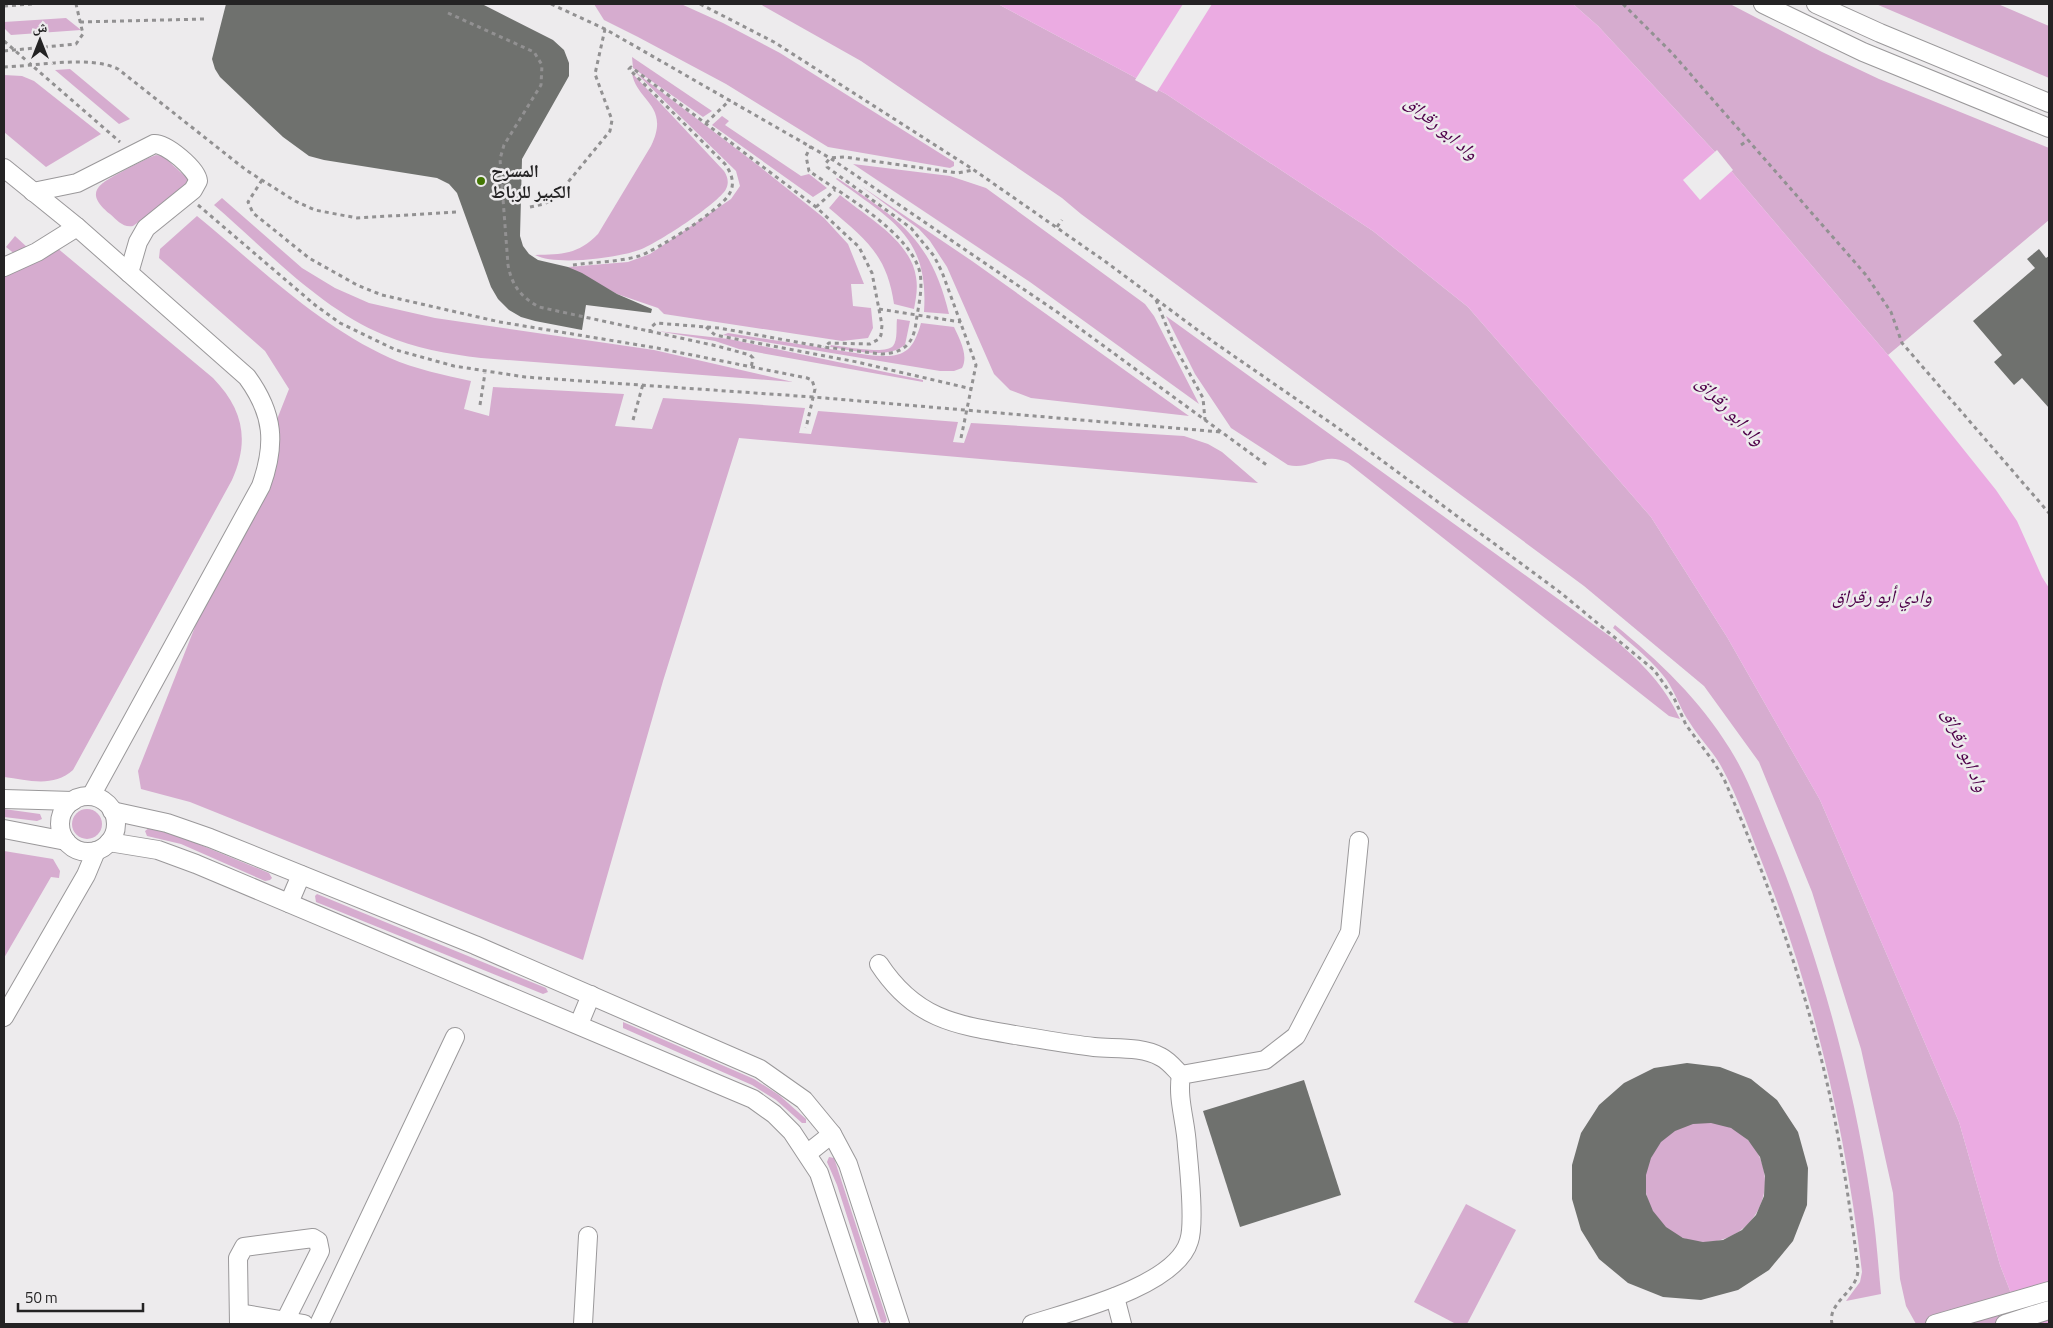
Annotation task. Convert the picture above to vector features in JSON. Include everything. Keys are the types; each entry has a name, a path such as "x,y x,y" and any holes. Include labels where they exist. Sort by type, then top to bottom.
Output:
{"street":[{"path":"1763,4 1864,52 2049,128"},
{"path":"1816,4 1880,33 2049,103"},
{"path":"33,192 70,185 154,144 167,148 198,176 197,186 146,228 138,242 129,273"},
{"path":"4,168 77,227 247,377 258,392 268,415 271,439 269,463 261,486 90,796"},
{"path":"4,268 37,252 77,227"},
{"path":"4,800 73,801 90,796 103,801 112,811 115,828 102,846 4,1017"},
{"path":"66,841 60,829 61,816 73,801"},
{"path":"112,811 189,829 591,995 760,1068 804,1100 832,1134 854,1179 900,1324"},
{"path":"4,830 66,841 79,850 102,846 177,856 753,1099 774,1114 792,1132 808,1153 828,1194 869,1324"},
{"path":"1181,1075 1265,1060 1296,1036 1350,932 1359,841"},
{"path":"289,903 301,875"},
{"path":"879,964 889,979 908,998 930,1014 946,1021 963,1026 1061,1042 1128,1048 1161,1057 1181,1075"},
{"path":"579,1024 591,995"},
{"path":"319,1324 455,1037"},
{"path":"1032,1324 1115,1297 1173,1266 1185,1254 1190,1239 1187,1138 1178,1090 1181,1075"},
{"path":"808,1153 832,1134"},
{"path":"583,1324 588,1236"},
{"path":"285,1321 320,1252 318,1241 313,1238 244,1247 238,1258 239,1318 304,1324"},
{"path":"1935,1324 2049,1291"},
{"path":"1115,1297 1122,1324"},
{"path":"2005,1324 2049,1310"}],"path":[{"path":"4,6 32,4"},
{"path":"4,51 75,45 83,34 76,4"},
{"path":"551,4 605,29 830,158 1018,284 1268,466"},
{"path":"700,4 774,42 974,170 1057,228 1338,428 1561,593 1642,658 1665,683 1686,725 1713,761 1732,798 1787,941 1820,1054 1843,1164 1858,1274 1854,1285 1833,1310 1832,1324"},
{"path":"1624,4 1672,53 1866,275 1891,312 1902,343 2049,513"},
{"path":"448,13 534,52 542,65 541,85 504,145 500,159 508,265 511,279 517,291 527,301 539,308 717,346 751,356 751,368"},
{"path":"80,22 205,19"},
{"path":"530,207 544,204 555,198 610,131 612,120 595,74 605,29"},
{"path":"4,41 133,154"},
{"path":"4,67 87,62 108,64 118,69 262,180 295,202 336,216 378,218 456,212"},
{"path":"573,265 626,259 648,253 719,205 731,190 732,177 725,164 629,70 631,67 816,207 848,234 866,258 872,273 882,330 875,342 865,344 829,343 824,347"},
{"path":"706,123 730,100"},
{"path":"1741,145 1748,140"},
{"path":"650,333 650,328 656,323 706,327 824,347 881,354 898,352 910,344 917,316 921,285 914,258 896,234 810,171 806,156 811,146"},
{"path":"961,438 976,365 942,272 923,241 897,216 827,167 826,163 830,158 844,157 958,173 974,170"},
{"path":"262,180 248,202 253,213 309,258 332,273 374,292 428,307 500,322 648,346 812,380 814,384 813,397 806,428"},
{"path":"816,207 835,190"},
{"path":"185,196 315,305 340,323 396,350 485,373 813,397 1221,432"},
{"path":"1057,228 1062,220"},
{"path":"1156,299 1174,345 1203,398 1206,410 1205,420"},
{"path":"879,309 961,322"},
{"path":"706,327 715,335 856,362 972,389"},
{"path":"480,406 485,373"},
{"path":"632,420 643,384"}],"shaded area":[{"path":"594,4 681,4 723,23 780,53 954,162 954,166 950,168 828,147 726,84 604,20"},
{"path":"760,4 998,4 1166,94 1373,231 1468,307 1651,517 1727,637 1820,800 1959,1122 2000,1265 2023,1324 1916,1324 1906,1306 1900,1279 1893,1193 1861,1049 1812,892 1759,762 1704,686 1584,586 1081,214 1062,198 861,61"},
{"path":"1573,4 1730,4 1822,52 1879,79 2049,148 2049,220 1888,355 1715,152 1598,26"},
{"path":"1876,4 1998,4 2049,26 2049,78"},
{"path":"66,18 81,30 11,35 4,28 4,22"},
{"path":"632,57 712,111 703,117 633,68"},
{"path":"70,69 130,119 119,124 55,70"},
{"path":"634,71 824,218 848,244 864,284 851,284 853,306 871,308 873,328 868,338 842,341 664,314 658,308 617,294 568,267 628,262 650,254 731,199 740,186 736,171"},
{"path":"632,73 724,171 728,180 726,189 712,204 686,223 639,250 616,256 587,260 557,260 535,255 576,250 598,234 651,146 656,132 657,121 655,112 639,90"},
{"path":"4,75 22,76 34,81 101,134 46,167 4,132"},
{"path":"722,116 729,121 725,125 801,176 809,174 827,188 813,197 712,125"},
{"path":"156,155 163,156 188,179 189,185 133,226 123,225 97,199 96,193 98,188 116,175"},
{"path":"853,164 950,176 986,188 1145,304 1154,316 1199,404 1030,282"},
{"path":"837,178 878,206 910,233 933,267 942,288 949,314 924,312 924,286 920,265 913,247 889,219"},
{"path":"861,186 972,261 1189,416 1031,398 1010,390 994,374 947,267 930,241 919,229"},
{"path":"840,195 875,221 906,252 916,277 917,289 914,309 894,304 891,287 880,260 864,239 829,208"},
{"path":"222,198 302,268 335,288 369,303 435,318 654,350 793,382 481,358 407,344 361,324 316,294 214,205"},
{"path":"197,216 289,293 338,329 390,358 430,371 471,381 464,409 489,416 493,387 624,394 615,426 652,429 663,398 805,408 799,433 811,434 818,411 958,422 953,442 964,443 971,423 1184,436 1208,444 1222,452 1258,483 739,438 663,681 583,960 190,802 141,789 138,771 289,389 265,351 159,258 160,249"},
{"path":"15,236 28,248 16,255 6,247"},
{"path":"56,247 213,378 231,401 237,413 242,438 238,465 232,480 73,770 57,779 31,781 4,777 4,273"},
{"path":"1166,316 1615,640 1652,676 1667,696 1680,719 1669,716 1348,463 1332,459 1296,466 1288,465 1231,428 1195,374"},
{"path":"897,319 910,321 905,345 897,350 869,353 830,347 831,345 873,350 889,349 896,340"},
{"path":"921,323 954,327 964,352 962,368 954,371 940,371 723,335 728,333 868,355 889,356 896,355 909,348"},
{"path":"657,331 729,339 923,380 923,382 739,349 715,341"},
{"path":"1615,625 1663,667 1706,714 1743,772 1775,848 1806,933 1845,1065 1864,1155 1876,1235 1881,1294 1846,1301 1860,1282 1862,1272 1838,1118 1814,1018 1799,968 1783,919 1734,791 1714,755 1686,717 1666,680 1645,656 1613,628"},
{"path":"4,809 40,814 42,819 37,821 4,817"},
{"path":"87,809 98,813 102,824 98,835 87,839 76,835 72,824 76,813"},
{"path":"149,828 174,834 269,873 272,878 265,881 181,844 147,836 145,831"},
{"path":"4,851 53,859 60,871 59,878 51,877 4,958"},
{"path":"317,894 546,988 548,992 543,994 316,902 315,896"},
{"path":"623,1022 754,1079 779,1095 806,1119 806,1123 802,1123 776,1100 752,1085 623,1028"},
{"path":"1705,1122 1728,1127 1747,1140 1760,1159 1765,1182 1760,1205 1747,1224 1728,1237 1705,1242 1682,1237 1663,1224 1650,1205 1645,1182 1650,1159 1663,1140 1682,1127"},
{"path":"829,1157 834,1158 887,1320 885,1323 881,1322 837,1185 827,1162"},
{"path":"1466,1204 1516,1230 1467,1324 1456,1324 1414,1302"}],"water":[{"name":"وادي أبو رقراق","path":"998,4 1573,4 1598,26 1715,152 1888,355 1996,490 2017,521 2042,577 2049,588 2049,1324 2023,1324 2000,1265 1959,1122 1820,800 1727,637 1651,517 1468,307 1373,231 1166,94"}],"pier":[{"path":"1183,4 1212,4 1157,92 1135,80"},
{"path":"1717,150 1733,170 1700,200 1683,180"}],"building":[{"name":"المسرح الكبير للرباط","path":"226,4 482,4 553,40 564,50 569,63 569,76 522,159 520,236 523,246 529,254 538,260 568,267 582,273 617,294 652,309 651,313 586,305 582,330 535,321 521,317 509,310 498,299 491,287 457,193 449,184 437,178 309,156 283,137 220,77 212,59"},
{"path":"2039,249 2046,258 2049,256 2049,408 2022,378 2014,385 1994,362 2002,355 1973,321 2035,268 2027,259"},
{"path":"1687,1063 1720,1067 1751,1079 1777,1100 1798,1132 1808,1168 1807,1205 1793,1241 1769,1270 1738,1290 1701,1300 1663,1297 1628,1283 1599,1259 1581,1230 1572,1199 1572,1165 1581,1133 1599,1105 1624,1083 1654,1068","holes":["1711,1123 1731,1128 1748,1140 1760,1157 1765,1176 1764,1196 1756,1215 1742,1230 1723,1240 1703,1242 1683,1238 1666,1227 1653,1211 1646,1194 1646,1175 1651,1158 1661,1142 1675,1131 1693,1124"]},
{"path":"1304,1080 1341,1195 1240,1227 1203,1111"}],"place":[{"name":"المسرح الكبير للرباط","path":"481,181"}],"water label":[{"name":"واد ابو رقراق","path":"1442,127"},
{"name":"واد ابو رقراق","path":"1731,410"},
{"name":"واد ابو رقراق","path":"1966,750"}]}
